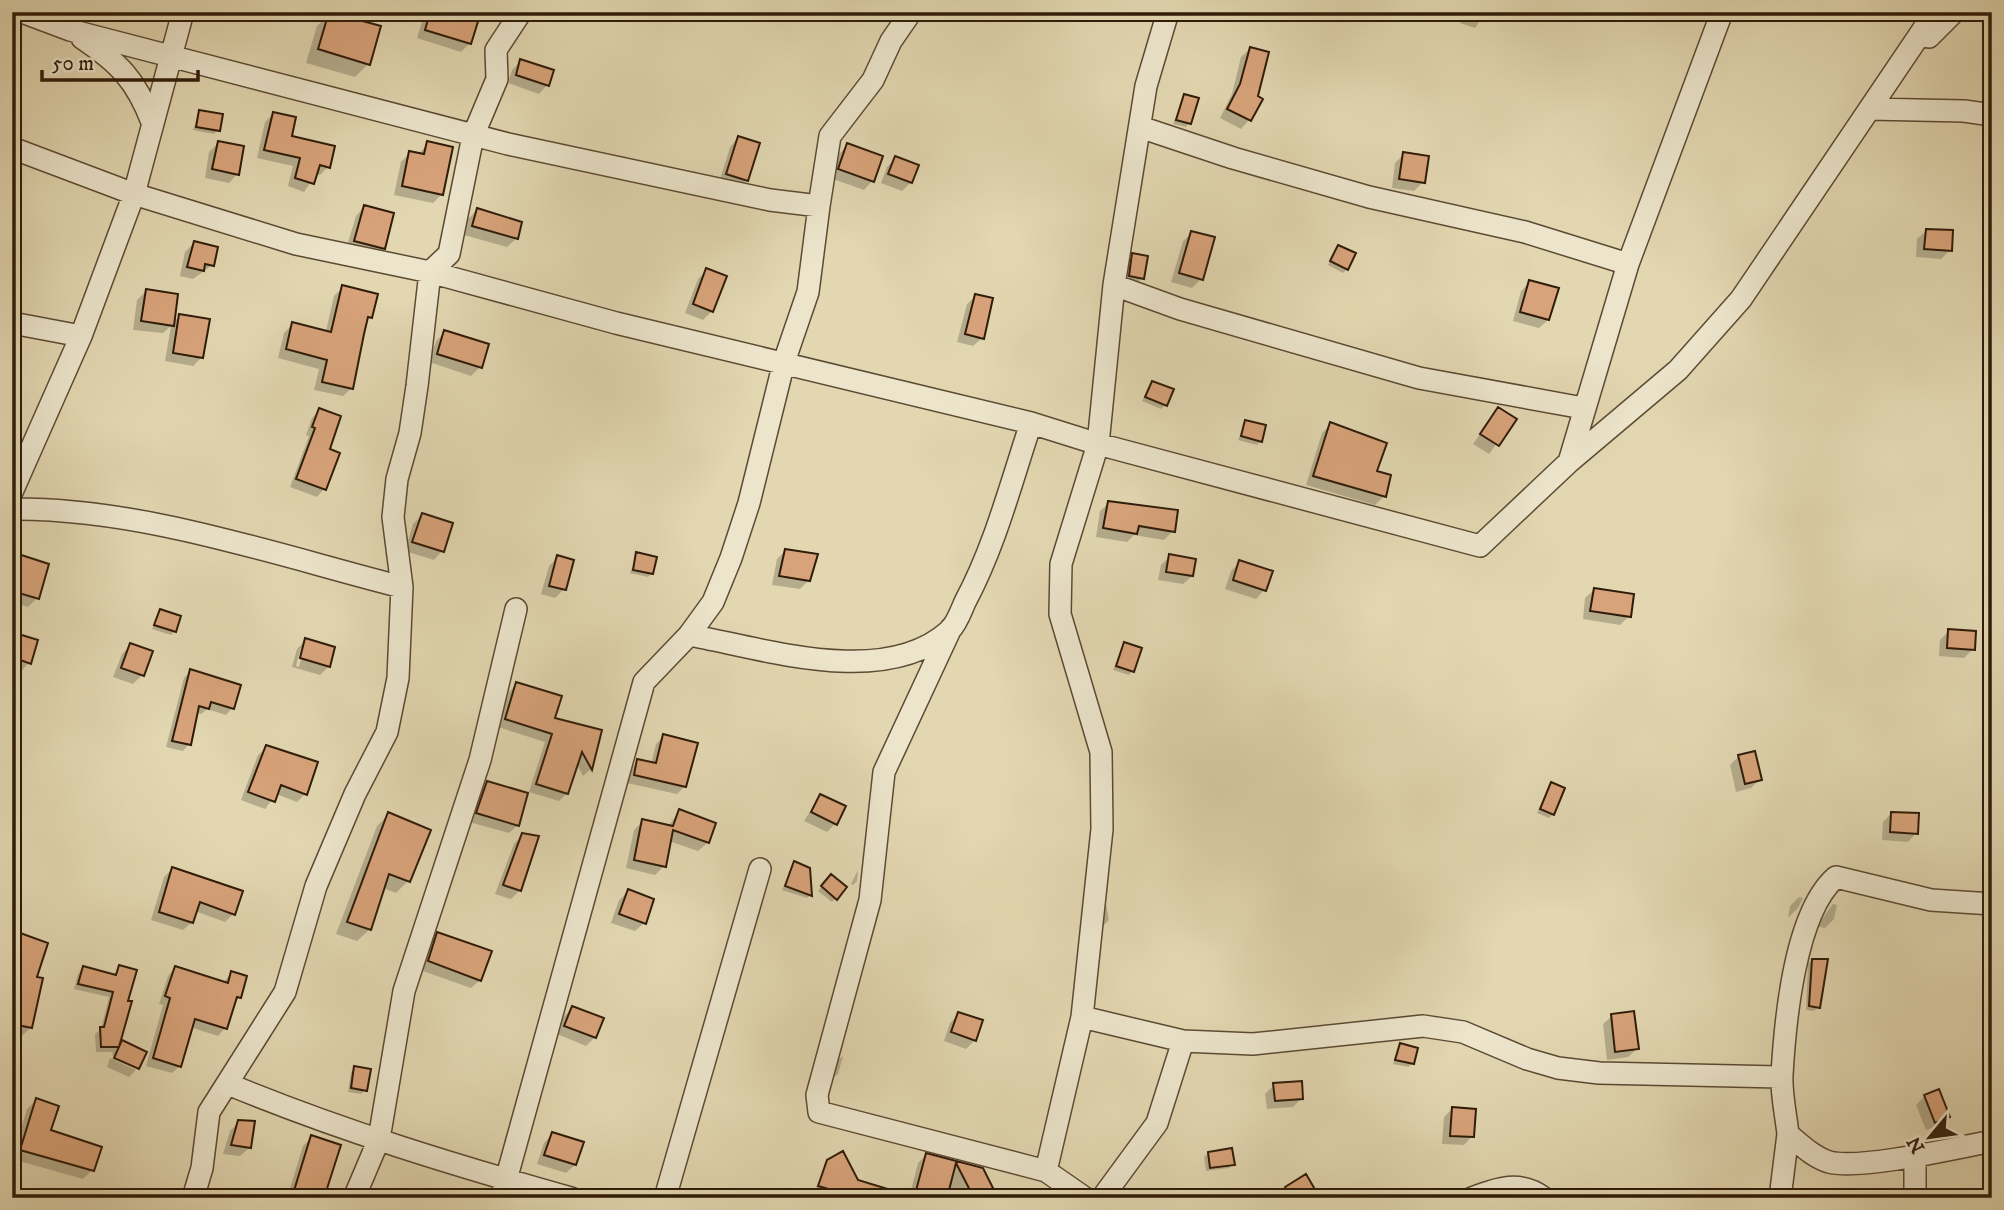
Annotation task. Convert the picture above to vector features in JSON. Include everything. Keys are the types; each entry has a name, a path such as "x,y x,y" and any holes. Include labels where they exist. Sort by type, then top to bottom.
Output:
{"street":[{"path":"22,12 70,30 473,136 770,200 819,205"},
{"path":"12,492 81,335 134,194 183,12"},
{"path":"193,1198 202,1168 209,1112 285,992 316,886 355,794 387,733 397,678 402,587 393,517 397,479 414,410 430,271 449,254 473,136 497,79 496,50 521,12"},
{"path":"504,1189 644,682 689,635 713,602 749,503 784,362 808,292 830,136 873,80 891,41 911,12"},
{"path":"1045,1171 1082,1017 1102,829 1101,752 1060,614 1061,564 1098,444 1114,285 1146,86 1168,12"},
{"path":"1569,462 1628,264 1721,12"},
{"path":"12,148 134,194 296,244 430,271 616,323 1031,423 1098,444 1480,546 1569,462 1678,370 1741,299 1935,12"},
{"path":"1905,60 1954,12"},
{"path":"70,30 120,65 141,92 152,122"},
{"path":"1870,109 1992,115"},
{"path":"1140,127 1233,158 1369,197 1525,232 1628,264"},
{"path":"1114,285 1180,309 1419,378 1583,408"},
{"path":"12,323 81,335"},
{"path":"1031,423 980,574 951,628 884,772 870,900 817,1095 818,1112 1045,1171 1085,1198"},
{"path":"12,509 64,509 128,517 402,587"},
{"path":"354,1198 379,1139 404,991 480,760 516,609"},
{"path":"689,635 822,659 875,662 920,650 951,628"},
{"path":"665,1198 760,869"},
{"path":"1780,1198 1788,1134 1782,1077 1793,980 1802,939 1821,889 1836,877 1931,900 1992,904"},
{"path":"1082,1017 1183,1041 1253,1044 1423,1026 1463,1032 1527,1059 1558,1068 1599,1073 1782,1077"},
{"path":"1102,1198 1157,1123 1183,1041"},
{"path":"228,1084 313,1119 379,1139 504,1189 570,1198"},
{"path":"1788,1134 1809,1151 1834,1163 1915,1156 1992,1141"},
{"path":"1915,1156 1915,1198"},
{"path":"1472,1198 1494,1189 1521,1185 1544,1198"}],"building":[{"path":"329,12 381,26 370,65 318,49"},
{"path":"430,12 481,12 471,44 425,30"},
{"path":"1250,47 1269,52 1258,96 1263,99 1251,121 1227,109 1240,84"},
{"path":"520,59 554,70 549,86 516,75"},
{"path":"1184,94 1199,98 1191,124 1176,120"},
{"path":"199,110 223,114 220,131 196,127"},
{"path":"273,112 296,117 292,136 335,146 330,168 320,165 314,184 295,178 300,158 264,150"},
{"path":"738,136 760,143 748,181 726,174"},
{"path":"218,141 244,146 239,175 212,169"},
{"path":"427,141 453,147 443,195 402,186 409,151 424,154"},
{"path":"847,143 883,156 874,182 838,169"},
{"path":"1403,152 1429,156 1425,183 1399,179"},
{"path":"895,156 919,165 912,183 888,174"},
{"path":"364,205 394,213 385,249 354,241"},
{"path":"477,208 522,222 518,239 472,226"},
{"path":"1926,229 1953,230 1952,251 1924,249"},
{"path":"1191,231 1215,237 1203,280 1179,273"},
{"path":"194,241 218,247 214,266 205,264 204,271 187,267"},
{"path":"1338,245 1356,253 1348,270 1330,261"},
{"path":"1132,253 1148,256 1144,279 1129,276"},
{"path":"706,268 727,276 713,312 693,304"},
{"path":"1529,280 1559,288 1549,320 1520,312"},
{"path":"342,285 378,294 372,318 368,317 353,389 322,382 327,360 286,349 292,322 331,332"},
{"path":"146,289 178,294 174,326 141,321"},
{"path":"975,294 993,298 984,339 965,334"},
{"path":"179,314 210,319 203,358 173,353"},
{"path":"444,330 489,344 482,368 437,354"},
{"path":"1152,381 1174,389 1167,406 1145,397"},
{"path":"1498,407 1517,419 1499,446 1480,434"},
{"path":"319,408 341,416 330,449 340,453 326,490 296,479 315,428 312,427"},
{"path":"1245,420 1266,425 1262,442 1241,436"},
{"path":"1330,422 1387,443 1377,471 1391,475 1386,497 1313,476"},
{"path":"1108,501 1178,510 1175,532 1139,526 1137,534 1103,528"},
{"path":"422,513 453,523 444,552 412,542"},
{"path":"785,549 818,554 810,581 779,576"},
{"path":"12,552 49,564 39,599 12,591"},
{"path":"636,552 657,557 653,574 633,570"},
{"path":"1169,554 1196,559 1193,576 1166,572"},
{"path":"557,555 574,560 566,590 549,586"},
{"path":"1239,560 1273,571 1266,591 1233,580"},
{"path":"1594,588 1634,594 1631,617 1590,611"},
{"path":"160,609 181,616 176,632 154,625"},
{"path":"1948,629 1976,631 1975,650 1947,648"},
{"path":"12,632 38,640 31,664 12,657"},
{"path":"305,638 335,647 330,667 300,658"},
{"path":"1124,642 1142,648 1134,672 1116,666"},
{"path":"130,643 153,651 144,676 121,668"},
{"path":"190,669 241,685 234,709 211,702 209,709 199,706 191,745 172,741"},
{"path":"516,682 562,696 555,718 602,730 592,770 582,752 568,794 536,784 552,734 505,719"},
{"path":"663,734 698,743 686,787 634,775 637,759 656,763"},
{"path":"266,745 318,762 307,795 281,785 275,802 248,792"},
{"path":"1755,751 1762,780 1745,784 1738,755"},
{"path":"487,781 528,793 519,826 476,813"},
{"path":"1551,782 1565,788 1554,815 1540,809"},
{"path":"820,794 846,806 837,825 811,812"},
{"path":"679,809 716,823 709,843 673,830 666,867 634,860 642,819 673,826"},
{"path":"388,812 431,830 410,882 389,874 371,930 347,922"},
{"path":"1891,812 1919,813 1918,834 1890,832"},
{"path":"522,833 539,836 521,891 503,885"},
{"path":"794,861 810,868 812,896 785,886"},
{"path":"172,867 243,891 235,915 200,902 193,923 159,912"},
{"path":"831,874 847,887 837,900 821,886"},
{"path":"628,889 654,899 646,924 619,914"},
{"path":"12,930 48,943 37,977 43,978 32,1028 12,1024 12,986 18,958 12,956"},
{"path":"437,932 492,951 481,981 428,961"},
{"path":"1812,959 1828,959 1820,1008 1809,1006"},
{"path":"119,965 137,970 128,1001 132,1001 119,1047 101,1047 100,1027 104,1027 113,992 78,984 83,966 116,975"},
{"path":"175,966 228,983 231,971 247,976 241,998 237,997 227,1029 195,1019 181,1067 153,1058 170,998 165,996"},
{"path":"572,1006 604,1018 596,1038 564,1026"},
{"path":"1634,1011 1639,1049 1615,1052 1611,1014"},
{"path":"958,1012 983,1020 976,1041 951,1032"},
{"path":"122,1040 147,1052 139,1069 114,1058"},
{"path":"1400,1043 1418,1048 1414,1064 1395,1060"},
{"path":"354,1066 371,1069 367,1091 351,1088"},
{"path":"1302,1081 1303,1099 1275,1101 1273,1083"},
{"path":"1939,1089 1950,1117 1935,1123 1924,1095"},
{"path":"36,1098 59,1106 51,1130 102,1147 94,1171 20,1150"},
{"path":"1452,1107 1476,1109 1474,1137 1450,1136"},
{"path":"238,1120 255,1121 251,1148 231,1145"},
{"path":"552,1132 584,1142 576,1165 544,1155"},
{"path":"311,1135 341,1145 324,1198 293,1194"},
{"path":"1232,1148 1235,1165 1210,1168 1208,1152"},
{"path":"843,1151 858,1180 904,1194 904,1198 860,1198 818,1186 827,1160"},
{"path":"926,1153 983,1168 998,1198 974,1198 956,1163 947,1198 914,1198"},
{"path":"1306,1174 1320,1198 1291,1198 1285,1187"}]}
